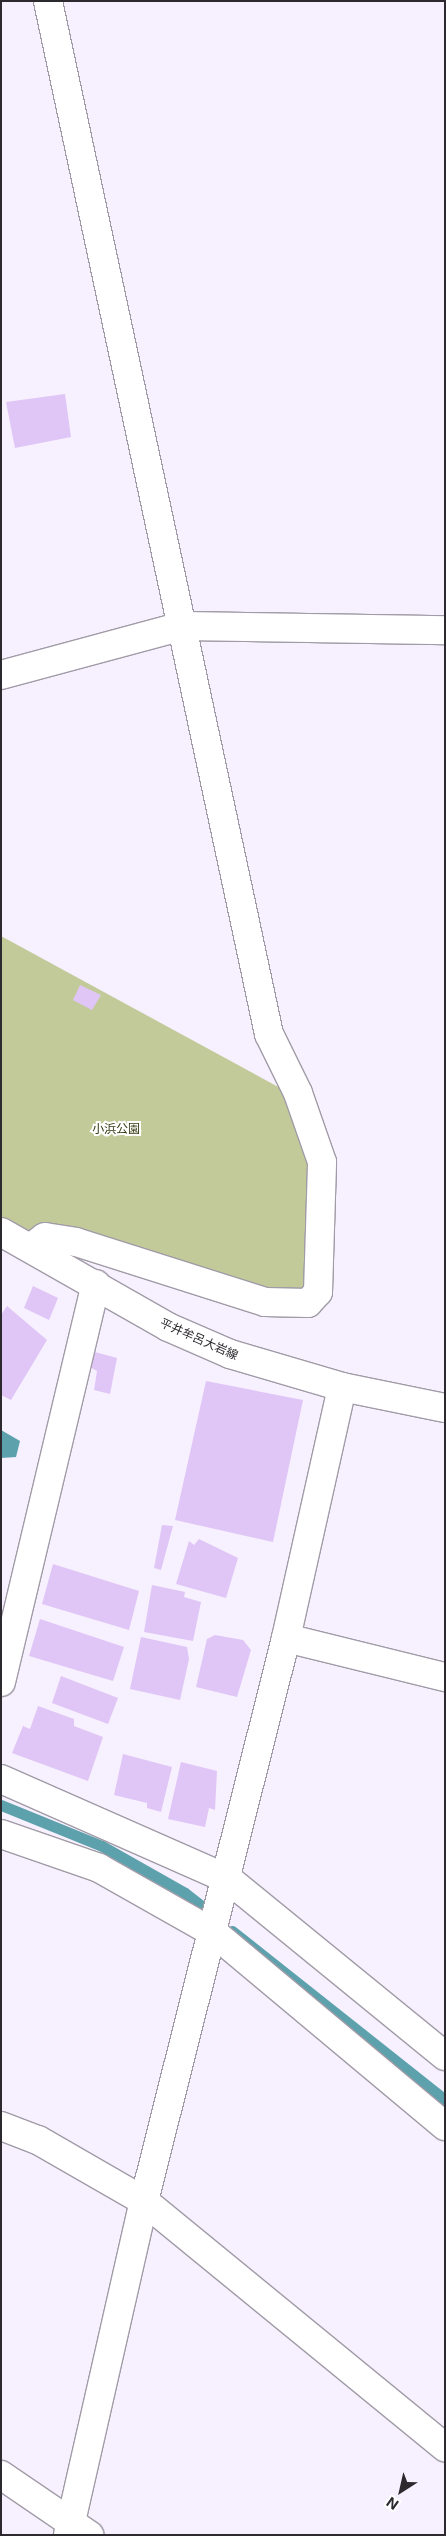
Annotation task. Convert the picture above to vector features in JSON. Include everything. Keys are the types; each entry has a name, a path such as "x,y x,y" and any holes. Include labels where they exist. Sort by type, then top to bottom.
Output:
{"street":[{"path":"32,1247 45,1237 76,1242 265,1302 308,1303 318,1292 322,1162 298,1093 269,1034 48,1"},
{"path":"1,675 183,626 445,630"},
{"name":"平井牟呂大岩線","path":"1,1232 32,1247 168,1327 230,1354 342,1387 445,1408"},
{"path":"1,1682 96,1284"},
{"path":"1,2475 75,2530 144,2201 228,1879 286,1638 342,1387"},
{"path":"286,1638 445,1677"},
{"path":"1,1779 228,1879 445,2056"},
{"path":"1,1834 99,1868 214,1933 445,2126"},
{"path":"1,2126 38,2140 144,2201 445,2447"}],"green space":[{"name":"小浜公園","path":"1,936 282,1089 314,1166 310,1288 300,1294 263,1293 31,1232 1,1217"}],"water":[{"path":"1,1430 20,1441 16,1457 1,1458"}],"building":[{"path":"65,394 71,437 15,448 6,402"},
{"path":"80,985 101,995 92,1010 73,1000"},
{"path":"33,1286 58,1298 49,1320 24,1308"},
{"path":"7,1306 47,1340 11,1400 1,1395 1,1315"},
{"path":"95,1352 117,1358 110,1394 94,1390 97,1371 90,1367"},
{"path":"206,1381 303,1400 273,1542 175,1520"},
{"path":"162,1525 173,1526 161,1570 154,1568"},
{"path":"199,1539 238,1558 226,1598 176,1584 189,1541 194,1545"},
{"path":"53,1564 139,1591 129,1630 42,1604"},
{"path":"152,1585 185,1592 184,1597 201,1602 193,1641 144,1632"},
{"path":"40,1619 124,1647 113,1681 29,1656"},
{"path":"215,1635 243,1640 251,1650 237,1697 196,1687 207,1639"},
{"path":"141,1637 187,1647 189,1659 180,1700 130,1689"},
{"path":"61,1676 118,1698 108,1724 52,1703"},
{"path":"38,1706 74,1719 74,1726 103,1737 88,1781 12,1753 23,1726 30,1729"},
{"path":"123,1754 172,1767 161,1812 147,1808 147,1803 114,1795"},
{"path":"181,1762 217,1771 215,1810 209,1808 205,1827 168,1819"}],"waterway":[{"path":"1,1805 102,1846 185,1893 216,1917"},
{"path":"232,1931 445,2100"}]}
